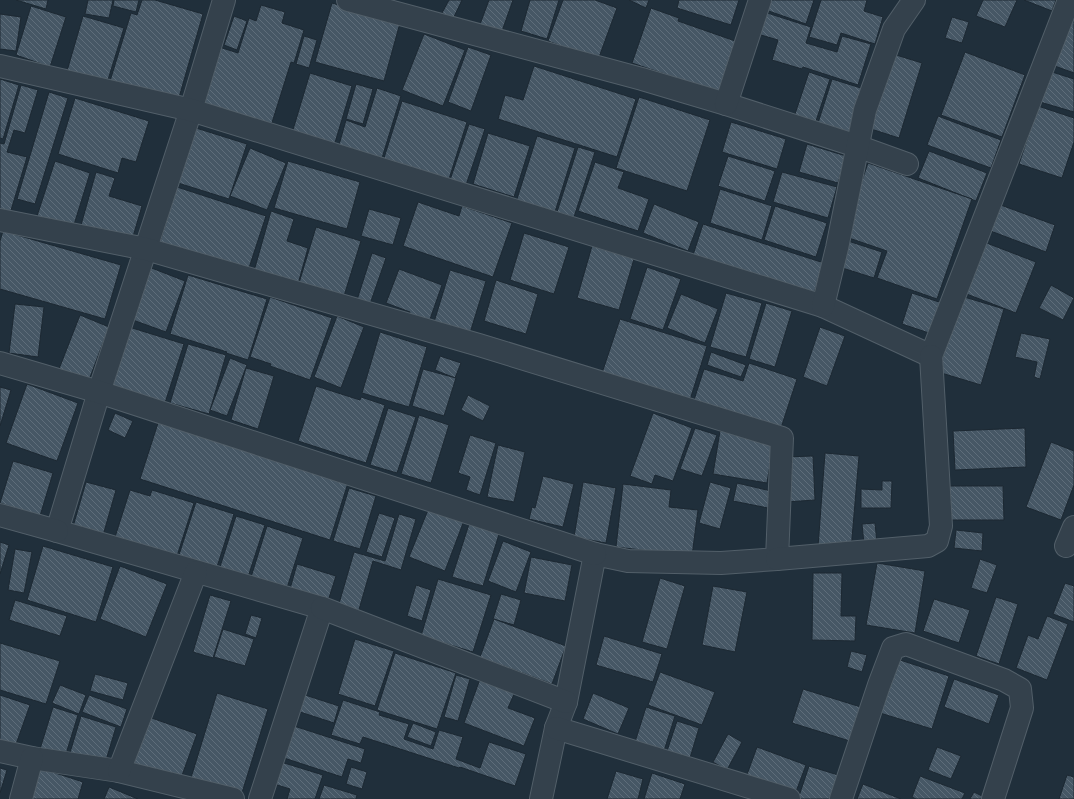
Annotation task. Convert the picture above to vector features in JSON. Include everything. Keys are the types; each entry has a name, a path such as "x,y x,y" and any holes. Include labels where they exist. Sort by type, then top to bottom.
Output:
{"street":[{"path":"57,531 99,392 191,110 224,0"},
{"path":"348,0 642,79 857,146 907,164"},
{"path":"726,104 760,0"},
{"path":"823,306 846,205 865,110 894,29 914,0"},
{"path":"0,363 99,392 596,554 628,561 721,562 777,559 928,546 937,541 941,526 931,356 1069,0"},
{"path":"0,66 191,110 823,306 931,356"},
{"path":"0,220 146,249 479,345 782,438 777,559"},
{"path":"0,515 322,608 566,702"},
{"path":"541,799 556,728 566,702 596,554"},
{"path":"119,771 196,572"},
{"path":"260,799 322,608"},
{"path":"841,799 893,648 906,644 1004,680 1020,689 1022,708 993,799"},
{"path":"556,728 789,799"},
{"path":"0,751 32,758 119,771 233,799"},
{"path":"21,799 32,758"}],"building":[{"path":"16,0 48,0 46,9"},
{"path":"88,0 113,0 109,18 85,14"},
{"path":"114,0 139,0 136,12 113,6"},
{"path":"142,0 155,0 203,14 178,101 110,81 131,13 137,15"},
{"path":"449,0 462,0 453,19 442,13"},
{"path":"489,0 513,0 501,34 479,27"},
{"path":"530,0 559,0 547,39 521,31"},
{"path":"563,0 595,0 617,8 598,60 548,41"},
{"path":"629,0 649,0 646,8"},
{"path":"679,0 739,0 731,25 677,8"},
{"path":"763,0 814,0 806,24 760,8"},
{"path":"821,0 867,0 864,11 883,17 875,44 841,33 837,45 809,37"},
{"path":"983,0 1017,0 1005,27 976,16"},
{"path":"1024,0 1056,0 1052,11"},
{"path":"332,3 400,23 384,81 315,62"},
{"path":"261,5 285,12 282,23 304,30 294,63 291,62 270,129 200,106 219,47 238,53 249,18 256,21"},
{"path":"31,6 66,17 50,67 16,55"},
{"path":"1074,7 1074,73 1052,65"},
{"path":"651,8 679,18 678,21 738,42 721,93 632,63"},
{"path":"761,11 811,27 806,43 837,52 842,36 871,44 858,85 803,67 802,69 772,60 778,40 754,33"},
{"path":"0,14 21,17 16,51 0,49"},
{"path":"83,16 124,28 107,83 67,71"},
{"path":"234,16 247,21 237,50 224,45"},
{"path":"952,17 969,22 962,43 945,38"},
{"path":"424,34 465,50 443,106 402,90"},
{"path":"304,36 317,40 309,68 296,64"},
{"path":"468,47 491,55 471,111 448,102"},
{"path":"965,52 1025,75 1002,137 941,115"},
{"path":"893,54 922,63 899,138 871,129"},
{"path":"534,66 636,99 617,157 498,119 505,95 523,100"},
{"path":"1049,71 1074,79 1074,112 1040,102"},
{"path":"809,72 830,79 815,124 794,117"},
{"path":"310,73 352,86 334,146 292,133"},
{"path":"0,79 19,85 3,139 0,138"},
{"path":"832,79 864,89 850,133 818,123"},
{"path":"356,84 373,89 363,124 346,119"},
{"path":"21,85 38,90 25,133 14,130 7,152 27,157 9,217 0,214 0,143 4,144"},
{"path":"377,88 401,96 382,158 339,145 346,120 365,127"},
{"path":"49,92 68,98 35,204 17,199"},
{"path":"639,97 710,120 687,191 616,168"},
{"path":"75,98 149,121 136,162 122,158 118,173 58,154"},
{"path":"402,101 467,122 449,179 384,158"},
{"path":"1038,106 1074,118 1074,142 1062,178 1019,164"},
{"path":"938,116 1001,140 991,168 927,145"},
{"path":"731,122 786,139 777,169 722,152"},
{"path":"469,124 485,129 466,185 450,180"},
{"path":"196,128 247,144 229,199 178,183"},
{"path":"488,133 530,146 514,197 473,184"},
{"path":"537,136 575,148 554,215 516,202"},
{"path":"807,144 846,156 838,183 799,172"},
{"path":"578,147 595,152 574,217 557,212"},
{"path":"250,148 286,163 267,210 230,196"},
{"path":"929,151 987,173 976,201 918,178"},
{"path":"728,156 775,171 765,201 718,186"},
{"path":"55,161 90,173 73,228 37,216"},
{"path":"288,161 360,182 347,229 274,208"},
{"path":"595,162 624,172 618,188 649,199 638,231 578,211"},
{"path":"868,163 972,199 937,299 877,278 887,251 843,236"},
{"path":"96,172 115,178 109,196 142,206 132,240 81,225"},
{"path":"782,172 837,187 828,218 773,202"},
{"path":"177,187 266,216 248,271 160,242"},
{"path":"720,189 772,206 762,240 710,223"},
{"path":"418,202 459,216 462,206 512,223 493,277 403,246"},
{"path":"654,204 699,222 688,251 643,233"},
{"path":"998,204 1055,225 1046,252 988,230"},
{"path":"775,206 827,223 816,257 764,240"},
{"path":"369,209 401,218 393,245 361,236"},
{"path":"271,211 294,219 287,241 308,248 298,284 254,271"},
{"path":"703,224 824,263 814,293 693,255"},
{"path":"316,227 361,241 344,296 299,283"},
{"path":"3,231 121,265 105,319 0,289 0,241"},
{"path":"524,233 569,247 554,294 510,280"},
{"path":"845,240 882,252 874,278 836,266"},
{"path":"984,242 1036,262 1016,313 964,293"},
{"path":"592,246 634,259 619,310 577,298"},
{"path":"372,253 386,258 369,307 356,303"},
{"path":"149,267 185,281 166,332 130,319"},
{"path":"647,267 681,279 663,330 630,319"},
{"path":"399,269 442,285 429,322 409,315 410,312 386,303"},
{"path":"450,270 486,281 470,333 434,322"},
{"path":"188,275 267,299 248,360 170,334"},
{"path":"496,280 538,294 526,334 484,321"},
{"path":"1051,285 1074,298 1063,320 1039,308"},
{"path":"726,293 762,303 746,357 710,347"},
{"path":"912,293 942,303 932,334 902,324"},
{"path":"681,294 718,309 705,343 667,328"},
{"path":"961,296 1004,309 981,385 938,372"},
{"path":"270,297 332,318 310,380 270,366 271,364 250,357"},
{"path":"766,303 792,311 775,367 749,359"},
{"path":"15,304 44,307 38,357 9,353"},
{"path":"80,315 109,327 89,380 59,369"},
{"path":"337,316 364,327 341,388 314,377"},
{"path":"620,319 707,346 689,403 602,373"},
{"path":"129,327 184,344 164,406 109,389"},
{"path":"820,327 845,336 827,386 803,377"},
{"path":"380,332 427,347 409,407 362,393"},
{"path":"1021,333 1050,339 1040,379 1034,377 1037,362 1015,357"},
{"path":"188,344 226,355 209,414 170,403"},
{"path":"711,352 746,365 741,377 707,365"},
{"path":"440,356 461,363 455,378 435,370"},
{"path":"230,358 247,365 227,416 210,410"},
{"path":"749,363 797,379 780,431 693,403 704,369 743,381"},
{"path":"246,368 274,376 258,429 231,420"},
{"path":"423,369 456,378 444,416 412,406"},
{"path":"27,384 78,403 57,461 6,443"},
{"path":"316,386 360,400 361,397 385,405 366,463 298,441"},
{"path":"0,387 11,390 0,426"},
{"path":"468,395 490,406 483,421 461,410"},
{"path":"388,408 416,417 397,473 370,465"},
{"path":"115,413 133,421 125,438 108,430"},
{"path":"653,413 692,428 673,481 655,475 652,484 630,476"},
{"path":"419,415 449,425 431,483 401,474"},
{"path":"158,423 348,483 330,540 140,479"},
{"path":"695,428 717,435 702,476 680,469"},
{"path":"1025,428 1026,467 955,470 953,431"},
{"path":"720,431 774,440 767,483 713,474"},
{"path":"470,435 496,443 480,495 466,490 470,477 458,473"},
{"path":"1051,442 1074,451 1074,485 1061,520 1026,507"},
{"path":"498,445 525,452 514,502 487,497"},
{"path":"825,453 859,456 851,550 818,547"},
{"path":"813,456 815,500 786,502 784,457"},
{"path":"13,461 53,473 40,516 0,503"},
{"path":"543,476 574,484 563,527 529,519 532,507 535,508"},
{"path":"882,481 892,481 891,508 861,508 861,489 882,490"},
{"path":"86,482 116,490 102,539 72,530"},
{"path":"583,482 616,488 606,543 574,537"},
{"path":"710,482 731,488 720,529 699,523"},
{"path":"737,483 771,491 768,508 733,501"},
{"path":"623,484 671,490 669,507 698,510 692,556 616,547"},
{"path":"948,486 1003,486 1004,520 948,520"},
{"path":"349,488 376,496 360,549 333,541"},
{"path":"130,490 150,496 152,490 194,503 177,556 115,537"},
{"path":"196,502 234,514 216,570 178,558"},
{"path":"430,505 465,518 445,571 409,557"},
{"path":"379,513 395,518 382,557 366,552"},
{"path":"399,514 416,519 401,570 373,561 358,613 338,607 354,552 385,561"},
{"path":"236,516 265,525 247,580 219,570"},
{"path":"470,521 500,531 483,586 452,577"},
{"path":"875,523 877,543 864,544 862,524"},
{"path":"267,526 303,538 287,588 251,577"},
{"path":"956,530 983,533 982,551 954,548"},
{"path":"503,541 531,552 516,592 488,581"},
{"path":"0,542 9,545 0,574"},
{"path":"43,546 113,567 96,622 27,600"},
{"path":"15,549 32,552 24,593 8,590"},
{"path":"531,557 572,565 565,601 524,593"},
{"path":"980,559 997,565 987,593 971,588"},
{"path":"877,563 925,571 915,633 866,625"},
{"path":"297,564 336,576 328,601 290,589"},
{"path":"120,566 167,584 146,637 100,619"},
{"path":"813,573 842,573 841,616 856,616 855,641 812,640"},
{"path":"660,578 685,586 667,649 642,642"},
{"path":"438,579 491,595 473,652 421,636"},
{"path":"1065,583 1074,586 1074,622 1053,614"},
{"path":"416,585 431,590 422,621 407,616"},
{"path":"713,586 747,592 735,652 702,645"},
{"path":"501,594 521,600 514,625 493,619"},
{"path":"210,595 231,601 213,658 193,652"},
{"path":"996,597 1018,604 999,664 976,656"},
{"path":"934,599 970,610 959,643 923,631"},
{"path":"15,600 67,616 60,636 9,620"},
{"path":"251,615 262,618 256,638 245,634"},
{"path":"1047,616 1068,624 1047,680 1016,668 1028,635 1038,639"},
{"path":"494,619 566,646 552,684 480,657"},
{"path":"223,629 254,639 245,666 214,657"},
{"path":"604,636 662,654 653,682 596,665"},
{"path":"355,639 394,651 375,706 338,694"},
{"path":"0,643 60,661 46,704 0,690"},
{"path":"851,651 867,655 862,672 847,667"},
{"path":"395,653 456,673 437,729 377,710"},
{"path":"897,659 949,676 932,729 880,713"},
{"path":"660,672 715,692 702,725 648,705"},
{"path":"95,674 128,683 123,700 90,691"},
{"path":"456,675 470,679 458,721 444,717"},
{"path":"480,679 515,692 508,708 535,718 524,746 464,723"},
{"path":"954,679 999,695 989,724 944,707"},
{"path":"60,685 86,695 79,714 52,703"},
{"path":"803,689 864,708 853,742 792,723"},
{"path":"217,693 268,709 241,796 190,781"},
{"path":"593,693 629,708 618,734 583,719"},
{"path":"302,694 339,706 334,723 297,711"},
{"path":"0,695 30,705 15,747 0,741"},
{"path":"89,695 127,709 121,727 82,712"},
{"path":"343,700 380,712 379,715 409,724 404,739 433,749 439,730 463,737 456,759 480,768 489,742 526,754 515,786 460,767 459,768 363,737 360,744 331,735"},
{"path":"53,707 78,715 65,757 40,749"},
{"path":"646,707 675,716 664,751 635,742"},
{"path":"81,716 116,727 104,767 69,756"},
{"path":"146,716 197,734 180,781 129,763"},
{"path":"677,721 699,728 690,758 667,751"},
{"path":"413,723 436,732 431,746 407,737"},
{"path":"294,726 365,749 361,763 348,759 342,777 284,758"},
{"path":"728,734 742,742 727,770 713,762"},
{"path":"757,747 806,765 794,797 745,780"},
{"path":"937,747 961,756 951,779 928,770"},
{"path":"281,762 323,775 315,799 287,799 290,789 274,784"},
{"path":"809,766 838,775 830,799 798,799"},
{"path":"37,767 83,782 78,799 27,799"},
{"path":"351,767 367,772 362,789 346,784"},
{"path":"0,768 7,770 0,793"},
{"path":"616,771 643,779 638,799 607,799"},
{"path":"652,773 685,784 680,799 644,799"},
{"path":"1067,775 1074,777 1074,799 1059,799"},
{"path":"920,776 965,793 962,799 916,799 912,797"},
{"path":"863,784 901,799 857,799"},
{"path":"324,785 357,795 356,799 319,799"},
{"path":"109,787 138,799 104,799"},
{"path":"974,792 986,798 986,799 970,799"}]}
